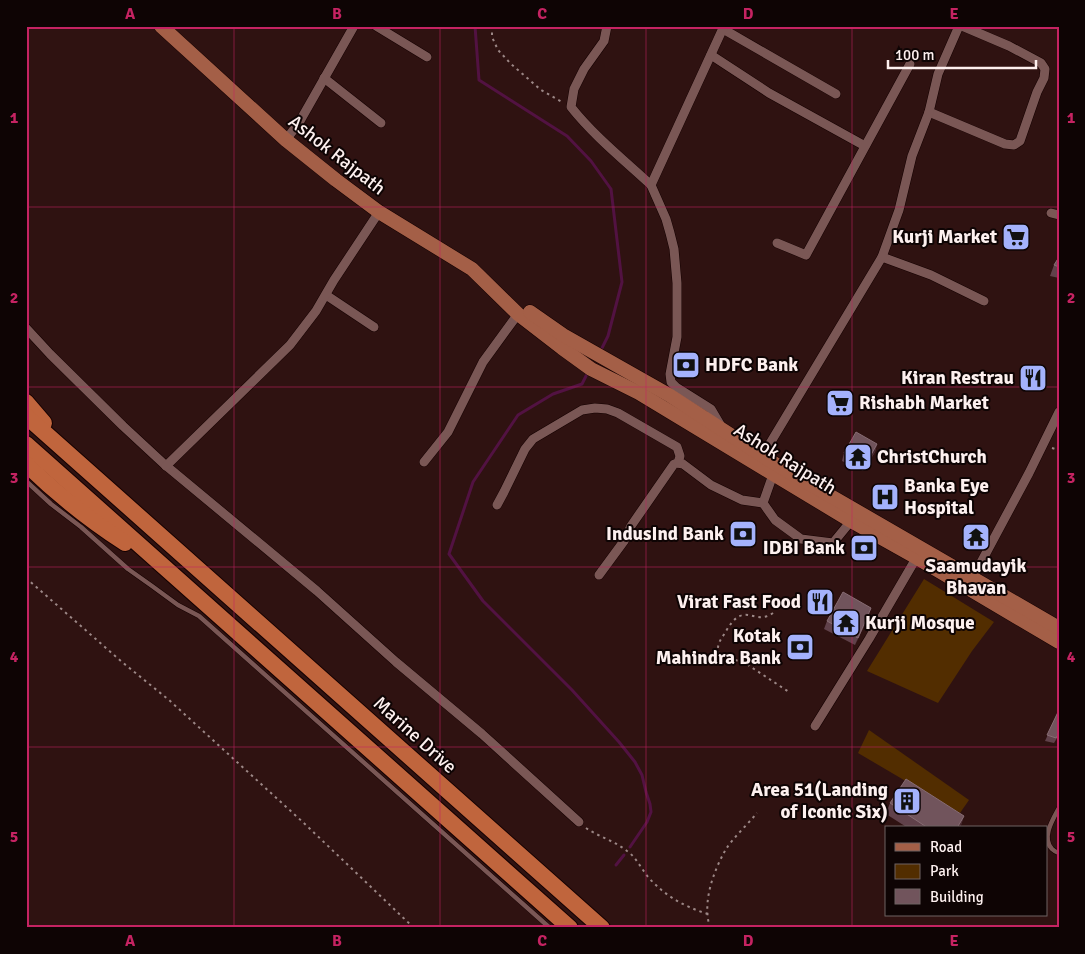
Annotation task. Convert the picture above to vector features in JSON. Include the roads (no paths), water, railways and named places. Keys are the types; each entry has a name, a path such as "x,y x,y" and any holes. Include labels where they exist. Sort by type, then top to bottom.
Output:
{"highway":[{"path":"26,402 62,449"},
{"path":"26,416 62,449"},
{"path":"26,444 570,928"},
{"name":"Marine Drive","path":"62,449 602,928"},
{"path":"26,464 52,489 86,516 179,579"}],"main road":[{"name":"Ashok Rajpath","path":"161,26 286,140 379,212 472,269 518,314 757,456"},
{"name":"Ashok Rajpath","path":"501,296 523,307 562,341"},
{"name":"Ashok Rajpath","path":"643,387 669,395 722,429 775,469 970,583 1059,642"},
{"name":"Ashok Rajpath","path":"802,485 851,521 919,553"},
{"name":"Ashok Rajpath","path":"970,583 1059,628"}],"street":[{"path":"376,26 427,57"},
{"path":"607,26 604,41 584,69 574,89 571,107 600,138 651,185 670,233 678,283 677,337 670,374 671,382 711,409 722,429"},
{"path":"757,456 882,257 899,210 912,156 929,112 938,74 961,26 1017,50 1041,63 1045,69 1044,78 1020,140 1014,144 1005,144 929,112"},
{"path":"286,140 300,121 351,27"},
{"path":"651,185 724,28 836,94"},
{"path":"711,55 769,93 865,146"},
{"path":"777,242 806,256 910,64"},
{"path":"324,78 381,123"},
{"path":"166,466 290,345 316,311 379,212"},
{"path":"882,257 931,275 984,300"},
{"path":"326,295 374,326"},
{"path":"424,462 448,432 483,362 518,314"},
{"path":"26,328 50,354 166,466 317,591 396,662 482,734 578,822"},
{"path":"497,505 533,439 582,410 595,408 618,412 677,447 680,456 678,463"},
{"path":"970,583 1029,473 1059,412"},
{"path":"600,575 674,464 678,463 683,464 711,484 742,500 763,503 776,520 801,539 833,544 851,521"},
{"path":"763,503 775,469"},
{"path":"815,726 919,553"}],"lane":[{"path":"26,481 128,570 178,605 199,616 550,928"},
{"path":"1048,832 1059,808"},
{"path":"1048,843 1051,848 1059,853"}],"waterway":[{"path":"475,26 479,80 567,136 591,161 611,189 622,282 608,336 600,352"},
{"path":"588,372 582,384 553,394 518,415 473,482 449,554 483,601 572,690 635,762 642,775 651,812 647,822 630,847"},
{"path":"616,865 624,855"}],"place":[{"name":"Kurji Market","path":"1016,237"},
{"name":"HDFC Bank","path":"686,365"},
{"name":"Kiran Restrau","path":"1033,378"},
{"name":"Rishabh Market","path":"840,403"},
{"name":"ChristChurch","path":"858,457"},
{"name":"Banka Eye Hospital","path":"885,497"},
{"name":"IndusInd Bank","path":"743,534"},
{"name":"Saamudayik Bhavan","path":"976,537"},
{"name":"IDBI Bank","path":"864,548"},
{"name":"Virat Fast Food","path":"820,602"},
{"name":"Kurji Mosque","path":"846,623"},
{"name":"Kotak Mahindra Bank","path":"800,647"},
{"name":"Area 51(Landing of Iconic Six)","path":"907,801"}]}
